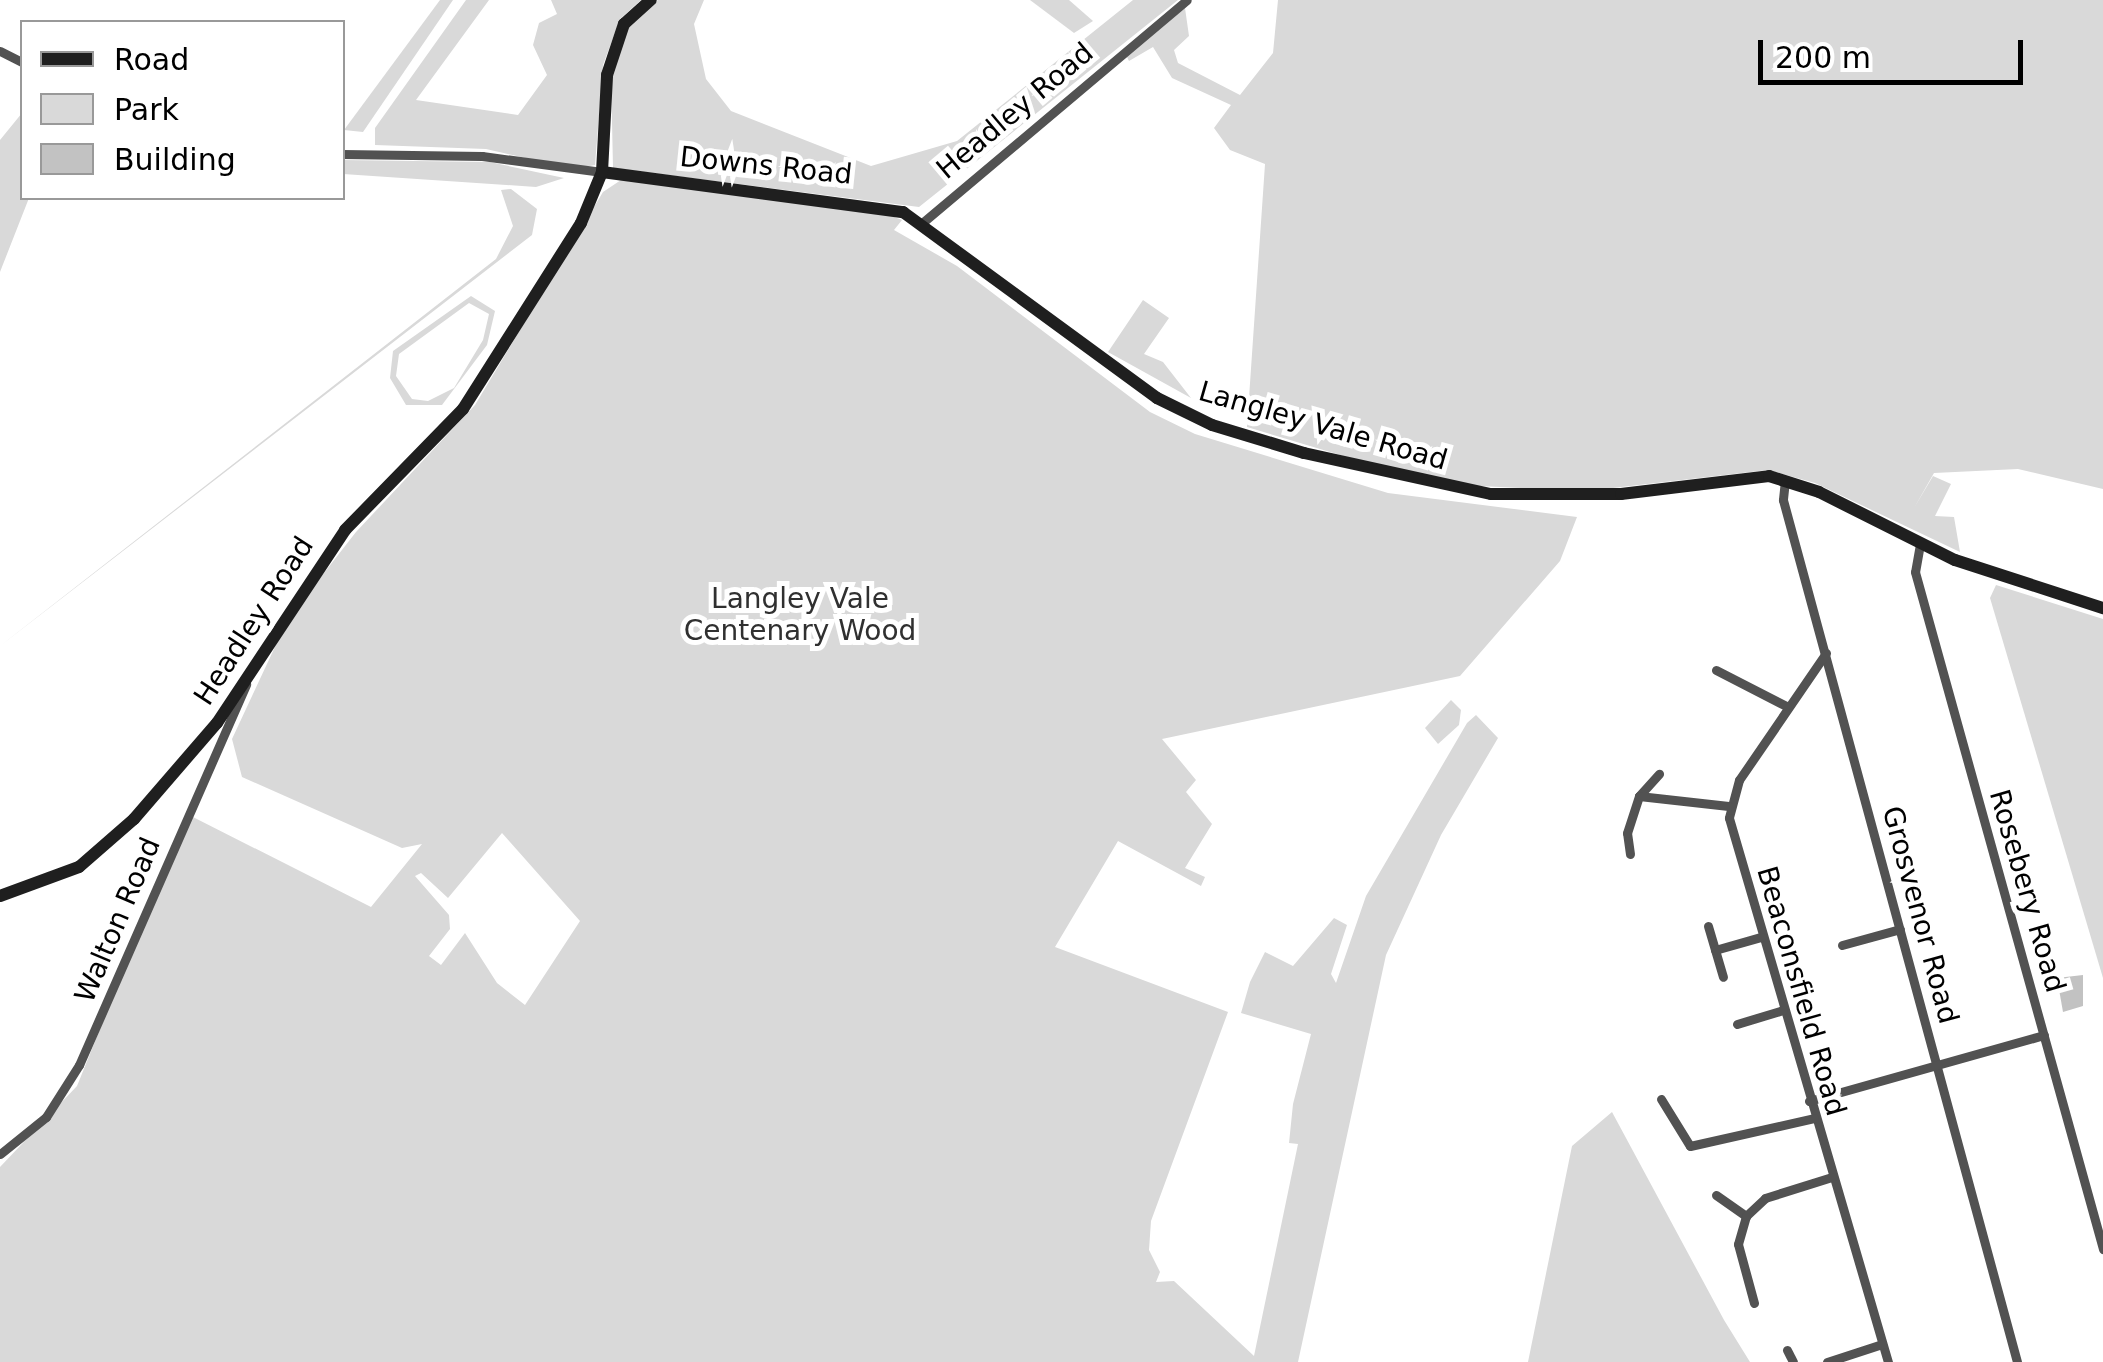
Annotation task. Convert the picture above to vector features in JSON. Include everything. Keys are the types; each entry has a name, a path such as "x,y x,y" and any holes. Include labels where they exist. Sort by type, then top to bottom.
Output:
{"street":[{"path":"345,154 482,156 602,172 607,75 624,24 650,0"},
{"name":"Headley Road","path":"922,223 1187,0"},
{"name":"Downs Road","path":"602,172 869,202 922,223"},
{"name":"Headley Road","path":"0,896 46,883 104,848 246,682 286,610 345,530 463,409 571,240 602,172"},
{"name":"Langley Vale Road","path":"922,223 1166,403 1304,453 1477,493 1621,494 1729,478 1785,480 1920,544 2103,608"},
{"name":"Grosvenor Road","path":"1785,480 1784,500 2017,1362"},
{"name":"Rosebery Road","path":"1920,544 1916,572 2103,1249"},
{"path":"1639,796 1728,806 1786,706 1826,653"},
{"path":"1716,670 1786,706"},
{"name":"Walton Road","path":"0,1154 46,1116 79,1065 246,682"},
{"path":"1630,854 1627,833 1639,796 1659,774"},
{"name":"Beaconsfield Road","path":"1728,806 1782,1010 1888,1362"},
{"path":"1708,926 1723,978"},
{"path":"1842,945 1900,929"},
{"path":"1716,950 1762,936"},
{"path":"1737,1024 1782,1010"},
{"path":"1809,1101 2044,1035"},
{"path":"1661,1098 1690,1146 1814,1118"},
{"path":"1754,1303 1738,1244 1746,1216 1766,1198 1832,1177"},
{"path":"1716,1195 1746,1216"},
{"path":"1827,1362 1882,1344"},
{"path":"1787,1350 1793,1362"}],"green space":[{"path":"440,0 453,0 363,132 345,129"},
{"path":"466,0 489,0 416,100 518,115 547,75 533,45 539,23 557,14 551,0 641,0 620,19 603,65 595,165 575,169 486,149 375,145 375,128"},
{"path":"658,0 704,0 694,24 706,79 731,111 871,166 957,141 1133,0 1178,0 919,207 613,168 611,77 628,26"},
{"path":"1030,0 1069,0 1093,21 1074,33"},
{"path":"1278,0 2103,0 2103,489 2018,469 1934,473 1914,508 1933,476 1951,484 1935,516 1954,517 1960,552 1815,483 1768,470 1587,491 1437,484 1247,427 1265,164 1230,150 1214,128 1231,105 1172,78 1153,47 1129,61 1126,55 1185,8 1189,36 1174,50 1178,63 1240,95 1273,53"},
{"path":"20,115 20,200 28,200 0,272 0,140"},
{"path":"345,160 490,162 564,178 536,187 345,174"},
{"name":"Langley Vale Centenary Wood","path":"621,180 871,208 902,220 894,230 957,266 1150,412 1195,434 1388,493 1577,517 1560,561 1460,676 1162,739 1196,780 1186,792 1212,824 1185,868 1205,877 1201,886 1118,841 1055,947 1228,1012 1151,1221 1149,1250 1160,1272 1156,1282 1174,1281 1254,1356 1298,1144 1289,1143 1293,1104 1311,1034 1241,1013 1250,982 1265,952 1293,966 1334,918 1347,925 1331,974 1336,983 1366,896 1467,723 1476,715 1498,738 1441,835 1386,955 1298,1362 0,1362 0,1167 77,1086 187,814 371,907 422,844 402,848 242,777 232,739 288,619 356,532 475,405 603,192","holes":["502,833 580,921 525,1005 497,983 465,933 441,965 429,956 450,929 449,915 415,876 421,873 448,898"]},
{"path":"511,189 537,209 532,235 0,646 496,259 513,226 501,190"},
{"path":"471,296 495,311 487,345 442,405 406,405 390,378 393,351","holes":["469,303 489,314 483,340 454,388 428,401 412,399 396,376 399,354"]},
{"path":"1143,300 1169,318 1144,354 1163,362 1191,398 1108,352"},
{"path":"1996,585 2103,619 2103,978 1990,598"},
{"path":"1451,700 1461,710 1459,725 1438,744 1425,728"},
{"path":"1612,1112 1750,1362 1528,1362 1572,1146"}],"building":[{"path":"2083,975 2083,1006 2063,1012 2057,978"}]}
